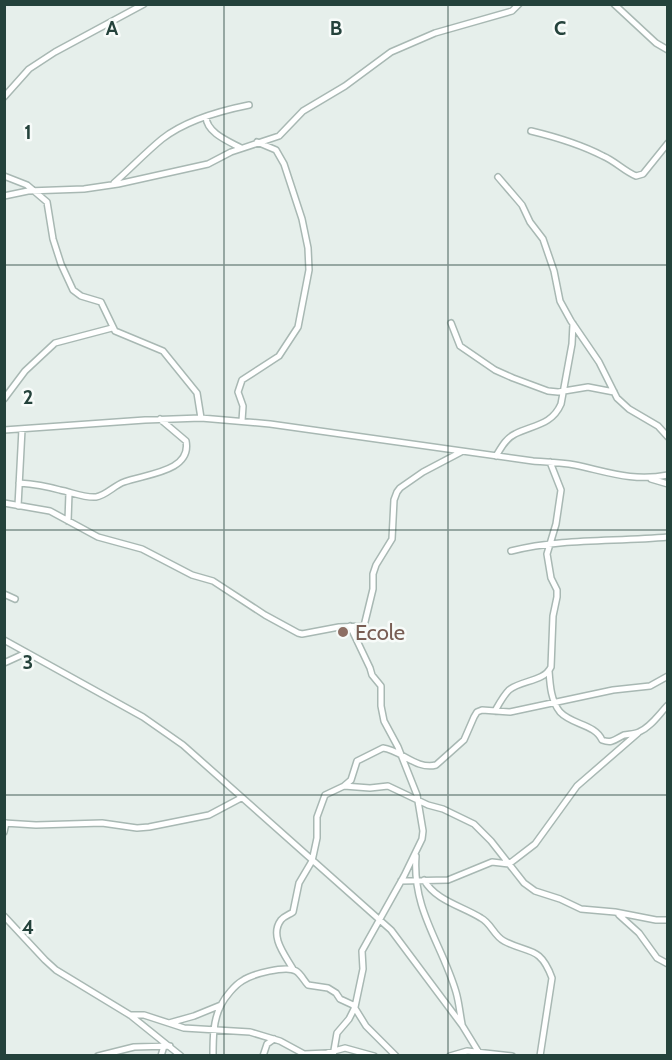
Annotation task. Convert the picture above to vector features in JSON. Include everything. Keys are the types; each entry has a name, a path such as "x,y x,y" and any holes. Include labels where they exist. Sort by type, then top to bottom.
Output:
{"street":[{"path":"4,97 29,69 55,52 144,4"},
{"path":"4,196 36,191 84,189 208,164 241,148 279,136 303,111 345,86 391,52 435,33 512,11 519,4"},
{"path":"614,4 656,43 668,50"},
{"path":"113,184 161,140 177,129 206,117 249,105"},
{"path":"206,117 207,124 213,131 241,148"},
{"path":"531,131 585,147 636,176 643,174 668,143"},
{"path":"242,421 243,406 238,392 242,380 279,357 294,333 309,270 308,248 302,219 284,164 276,150 257,142"},
{"path":"4,176 27,185 47,202 61,264 73,290 81,296 101,302 112,328 162,351 197,393 201,418"},
{"path":"498,177 522,205 530,222 543,239 554,271 559,297 621,403 658,426 668,437"},
{"path":"451,323 460,346 495,370 548,391 588,387 614,392"},
{"path":"496,456 509,438 554,417 561,404 572,344 573,324"},
{"path":"4,399 25,371 55,344 112,328"},
{"path":"4,430 160,419 201,418 242,421 496,456 573,464 614,475 650,478 668,484"},
{"path":"19,483 97,497 123,483 153,474 181,461 186,452 186,441 160,419"},
{"path":"18,506 21,429"},
{"path":"4,502 50,511 98,537 142,549 194,576 213,581 265,615 302,634 365,624 373,589 373,574 379,558 392,539 394,500 397,492 423,472 462,451"},
{"path":"550,462 561,490 547,561 557,597 553,615 552,655 549,671 554,703 567,718 598,733 602,740 614,742 624,736 638,733"},
{"path":"650,478 668,475"},
{"path":"68,521 69,493"},
{"path":"511,551 571,540 668,537"},
{"path":"4,594 15,599"},
{"path":"334,1053 337,1033 349,1019 355,1007 362,974 362,951 417,851 423,831 418,800 400,754 384,722 381,686 372,675 350,626"},
{"path":"4,640 163,729 394,933 462,1025 480,1054"},
{"path":"4,663 26,653"},
{"path":"495,711 511,688 549,671"},
{"path":"401,1056 395,1055 366,1026 355,1007 350,1003 340,999 328,988 308,986 299,973 293,969 278,942 278,928 282,918 292,912 299,883 312,861 317,838 317,817 321,802 328,792 344,786 351,780 357,761 368,754 388,748 422,765 436,765 464,740 477,712 482,710 510,712 613,690 650,686 668,676"},
{"path":"401,881 448,880 495,861 509,864 535,844 577,786 650,724 668,705"},
{"path":"344,786 370,788 388,786 468,820 491,841 524,883 535,891 582,909 668,920"},
{"path":"4,832 5,823 36,825 102,823 137,828 149,827 209,815 241,798"},
{"path":"417,851 416,881 424,916 457,993 462,1025"},
{"path":"424,880 428,888 436,894 481,917 502,940 540,956 550,970 552,978 540,1056"},
{"path":"615,912 639,933 657,958 668,964"},
{"path":"5,916 56,970 130,1015 181,1056"},
{"path":"213,1056 214,1031 221,1005 241,981 268,972 293,969"},
{"path":"167,1023 194,1016 221,1005"},
{"path":"130,1015 140,1014 184,1028 250,1032 274,1039 304,1054 334,1053 348,1048 374,1056"},
{"path":"263,1056 267,1044 274,1039"},
{"path":"98,1056 134,1047 167,1046"},
{"path":"161,1056 167,1046"},
{"path":"450,1056 462,1052 512,1056"}],"place":[{"name":"Ecole","path":"343,632"}]}
